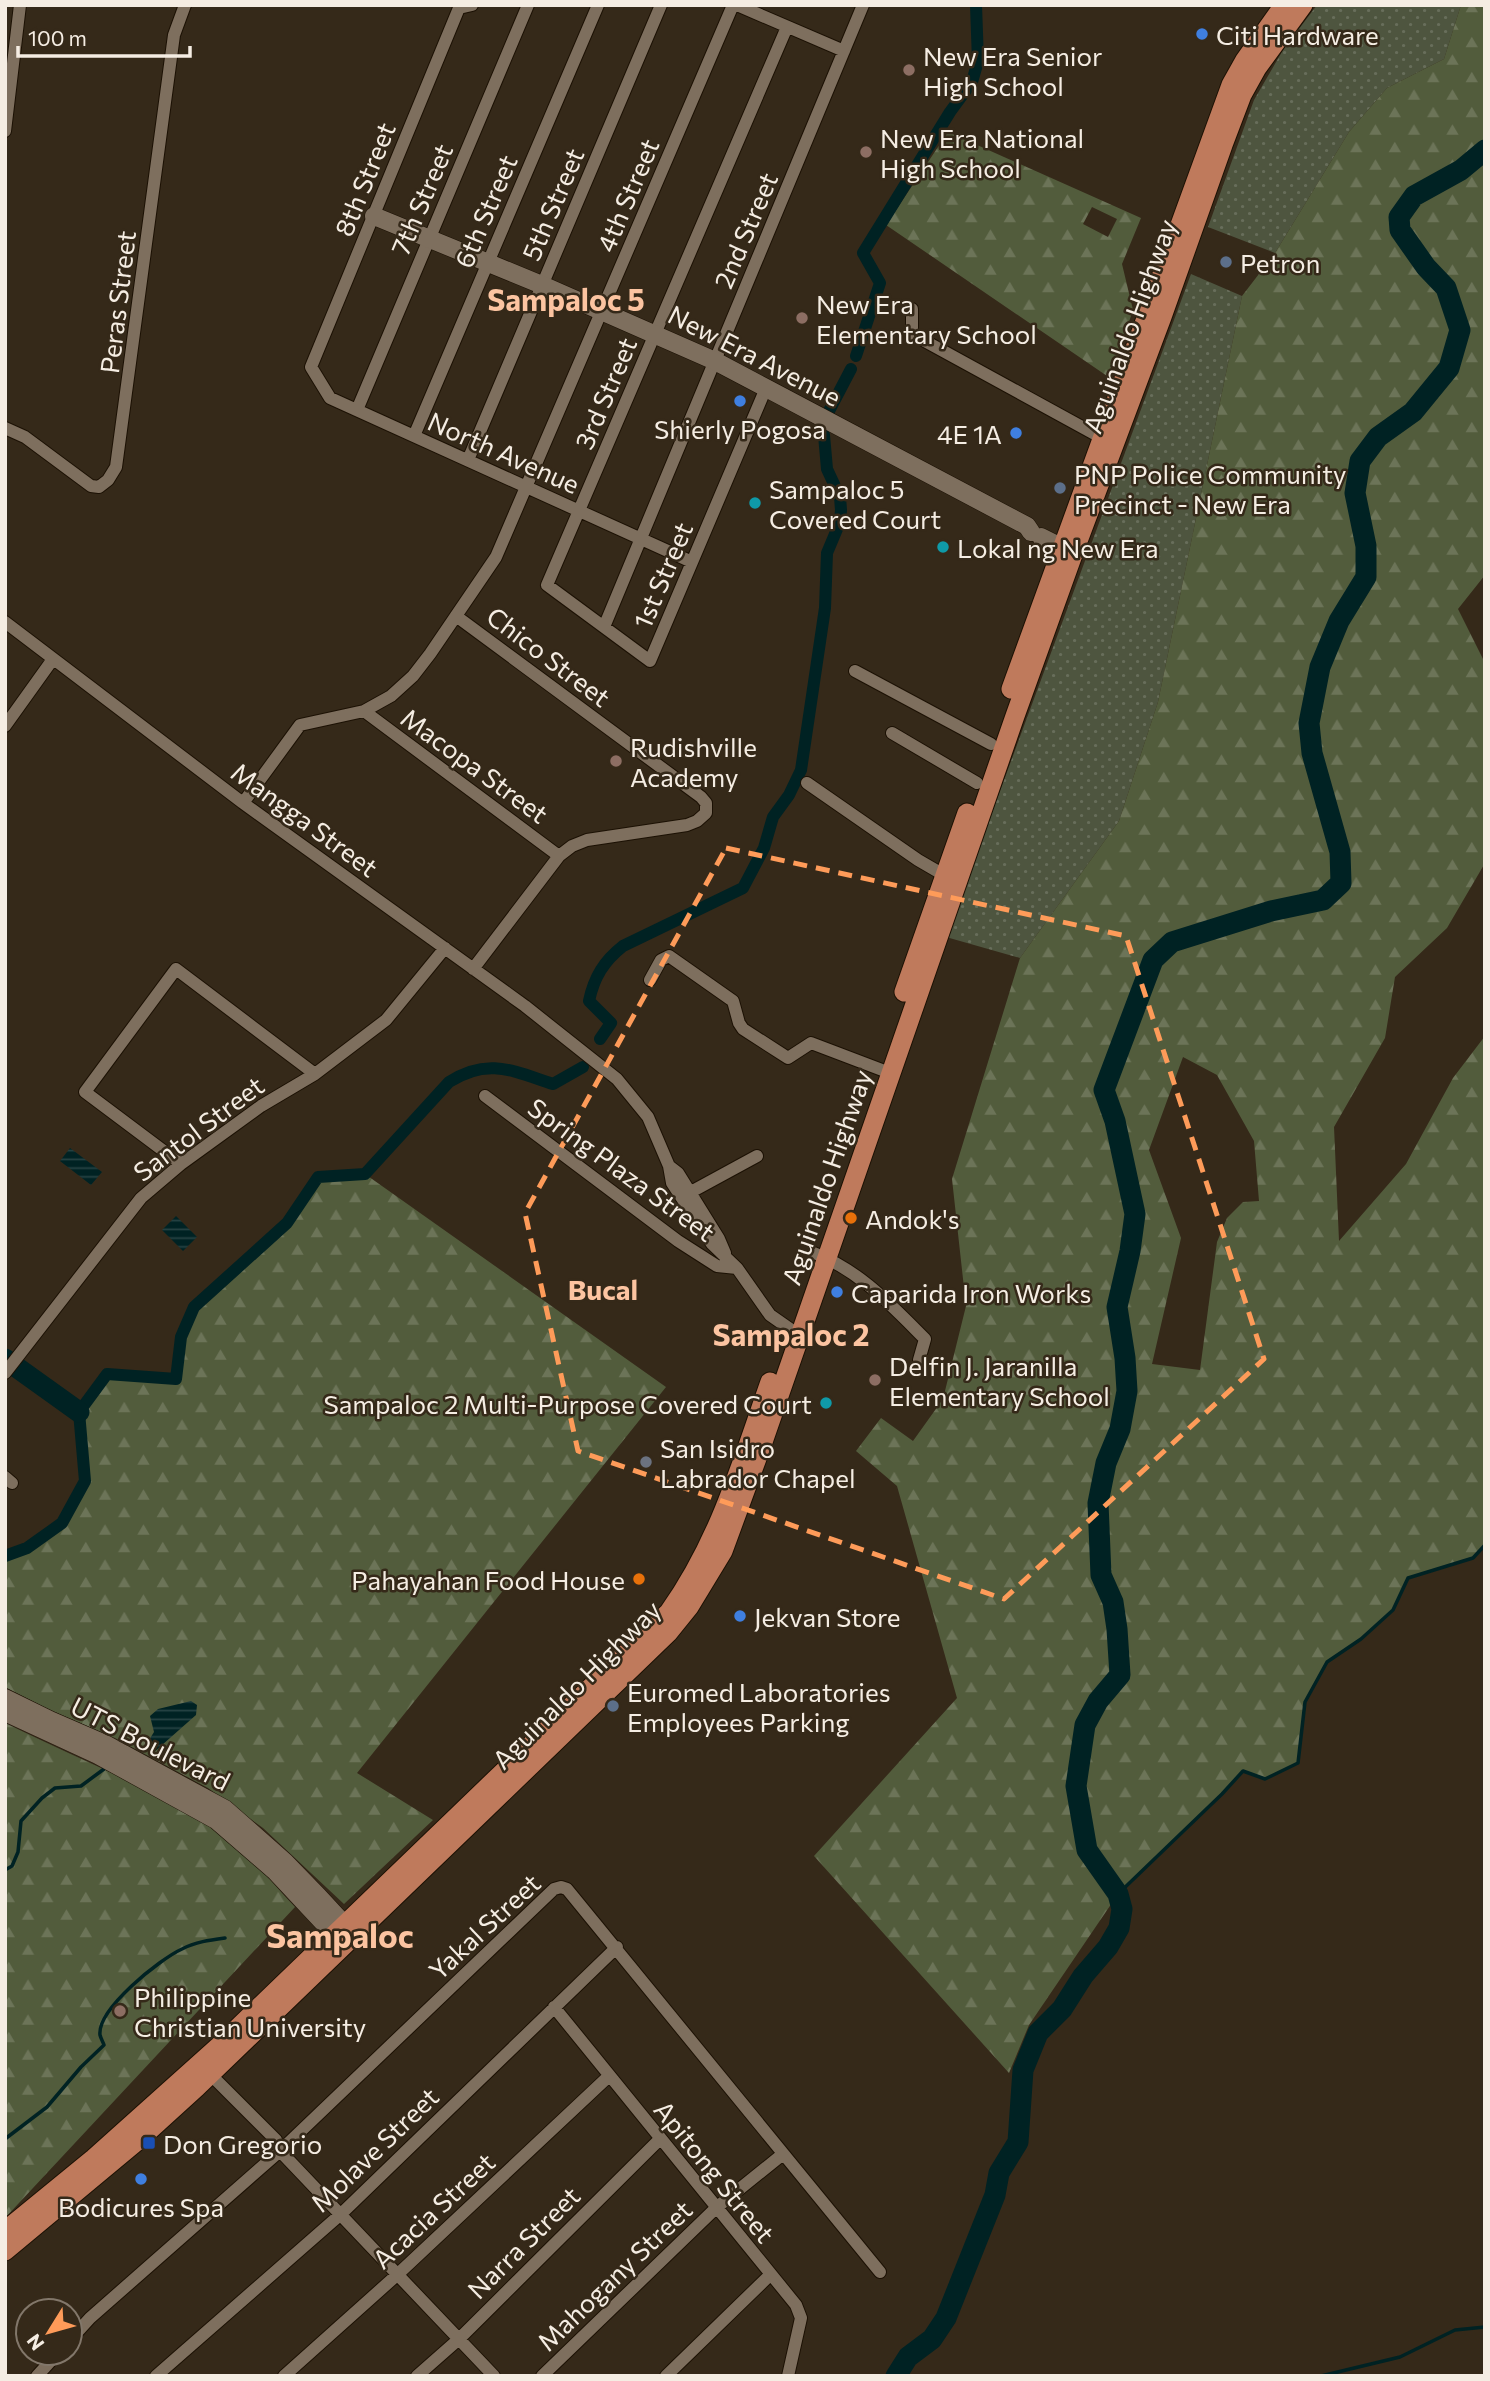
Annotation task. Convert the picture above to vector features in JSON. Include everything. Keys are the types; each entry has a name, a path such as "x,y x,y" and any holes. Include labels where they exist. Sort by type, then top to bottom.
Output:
{"main road":[{"name":"Aguinaldo Highway","path":"5,2250 142,2137 343,1933 669,1612 691,1578 717,1530 794,1332 1102,438 1121,406 1231,85 1245,60 1284,5"},
{"name":"Aguinaldo Highway","path":"950,879 991,744 1242,95 1257,68 1303,5"},
{"name":"New Era Avenue","path":"373,216 602,310 715,361 1067,545"},
{"name":"UTS Boulevard","path":"5,1698 105,1744 225,1809 285,1862 343,1933"},
{"name":"UTS Boulevard","path":"5,1712 98,1755 216,1820 343,1933"},
{"name":"Aguinaldo Highway","path":"5,2231 94,2158 205,2073"}],"street":[{"path":"5,131 20,5"},
{"name":"Peras Street","path":"5,428 25,437 91,486 99,487 108,481 116,467 174,36 185,5"},
{"name":"7th Street","path":"357,410 528,5"},
{"name":"6th Street","path":"414,436 598,5"},
{"name":"5th Street","path":"468,460 661,5"},
{"path":"735,5 844,51"},
{"name":"4th Street","path":"364,712 391,696 413,676 496,557 735,5"},
{"name":"2nd Street","path":"604,627 863,5"},
{"name":"8th Street","path":"311,367 373,216 466,7"},
{"name":"3rd Street","path":"547,584 787,27"},
{"path":"912,309 912,334 1102,438"},
{"name":"North Avenue","path":"311,367 330,398 692,562"},
{"name":"1st Street","path":"547,584 650,661 766,388"},
{"name":"Chico Street","path":"456,616 706,803 706,813 687,825 587,840 572,846 559,856"},
{"name":"Mangga Street","path":"5,622 243,803 597,1061 617,1079 648,1117 669,1166"},
{"path":"5,726 53,659"},
{"path":"855,671 991,744"},
{"path":"243,803 300,724 364,712"},
{"name":"Macopa Street","path":"364,712 559,856"},
{"path":"892,733 977,783"},
{"path":"807,783 950,879"},
{"path":"473,969 559,856"},
{"name":"Santol Street","path":"6,1371 141,1198 180,1164 261,1106 315,1074 386,1020 444,948"},
{"path":"650,980 661,960 669,956 733,1001 743,1029 788,1058 811,1043 884,1071"},
{"path":"180,1164 85,1092 176,970 315,1074"},
{"name":"Spring Plaza Street","path":"485,1096 659,1229 717,1266 737,1268"},
{"path":"689,1194 757,1156"},
{"path":"669,1166 678,1173 727,1256"},
{"path":"669,1166 669,1178 680,1199 712,1244 737,1268 770,1315 794,1332"},
{"path":"820,1255 837,1262 875,1289 925,1339 919,1360"},
{"name":"Yakal Street","path":"84,2325 280,2151 554,1889 561,1887 567,1889 617,1947 880,2272"},
{"name":"Molave Street","path":"156,2376 341,2214 617,1947"},
{"name":"Apitong Street","path":"554,2007 796,2305 801,2318 788,2376"},
{"path":"205,2073 276,2140 280,2151 494,2376"},
{"name":"Acacia Street","path":"284,2376 398,2274 609,2076"},
{"name":"Narra Street","path":"416,2376 459,2339 660,2139"},
{"name":"Mahogany Street","path":"542,2376 716,2208 783,2154"},
{"path":"666,2376 770,2275"}],"highlighted area":[{"path":"726,848 1126,936 1264,1359 1004,1599 578,1451 525,1213"}],"green space":[{"path":"1317,5 1461,5 1444,59 1387,88 1349,132 1275,253 1208,227 1254,100 1283,50"},
{"path":"1461,5 1485,5 1485,575 1458,609 1485,663 1485,863 1447,928 1395,977 1385,1038 1334,1127 1339,1241 1406,1164 1453,1078 1485,1036 1485,1545 1473,1558 1408,1578 1393,1610 1361,1639 1327,1662 1305,1702 1298,1763 1265,1779 1243,1771 1118,1894 1029,2025 1009,2073 814,1856 957,1698 897,1486 856,1451 881,1418 913,1441 943,1399 966,1306 952,1179 1020,958 1119,821 1158,702 1242,296 1275,253 1349,132 1387,88 1444,59","holes":["1183,1057 1217,1075 1254,1141 1259,1201 1243,1202 1227,1218 1217,1242 1200,1370 1152,1364 1181,1238 1149,1150"]},
{"path":"948,132 1141,218 1122,264 1133,310 1110,378 886,225","holes":["1092,207 1117,219 1108,237 1083,224"]},
{"path":"1191,274 1242,296 1158,702 1119,821 1020,958 946,937"},
{"path":"365,1174 666,1387 357,1773 433,1820 344,1904 263,1828 208,1788 115,1738 5,1687 5,1556 27,1548 62,1523 85,1481 79,1412 107,1374 175,1379 181,1337 194,1307 287,1223 318,1177"},
{"name":"Philippine Christian University","path":"5,1723 138,1786 215,1829 247,1856 295,1907 5,2218"}],"water":[{"path":"70,1148 102,1172 91,1185 60,1161"},
{"path":"176,1216 197,1237 183,1251 162,1230"},
{"path":"191,1701 197,1705 196,1715 153,1753 144,1748 154,1732 150,1716 158,1709"}],"waterway":[{"path":"856,356 880,283 863,253 950,112 972,82 978,61 976,5"},
{"path":"896,2376 908,2357 932,2339 946,2318 995,2195 999,2173 1018,2142 1023,2070 1038,2033 1062,2009 1119,1928 1122,1909 1118,1894 1087,1850 1076,1786 1085,1725 1098,1701 1120,1675 1113,1602 1101,1575 1098,1503 1106,1463 1120,1429 1127,1391 1117,1307 1130,1251 1135,1214 1115,1121 1104,1090 1153,960 1172,942 1271,911 1323,900 1341,883 1340,852 1312,753 1309,723 1320,667 1339,621 1366,577 1366,546 1355,493 1360,461 1378,437 1413,412 1449,368 1460,330 1446,288 1426,267 1400,230 1399,217 1414,196 1461,170 1485,150"},
{"path":"828,413 851,369"},
{"path":"600,1039 611,1023 589,1001 597,977 605,964 623,946 743,888 764,848 773,817 789,795 801,770 825,608 827,553 840,522 841,510 840,497 827,469 824,435"},
{"path":"5,1556 27,1548 62,1523 85,1481 79,1412 107,1374 176,1379 181,1337 194,1307 287,1223 318,1177 365,1174 449,1082 463,1074 488,1068 501,1069 553,1084 583,1067"},
{"path":"5,1359 79,1412"},
{"path":"1118,1894 1243,1771 1265,1779 1298,1763 1305,1702 1327,1662 1361,1639 1393,1610 1408,1578 1473,1558 1485,1545"},
{"path":"5,1870 12,1866 18,1852 21,1821 42,1798 55,1788 81,1786 104,1769"},
{"path":"5,2139 47,2107 104,2045 100,2035 102,2024 108,2012 132,1986 172,1954 197,1943 225,1938"},
{"path":"1321,2376 1400,2357 1455,2330 1485,2327"}],"place":[{"name":"Citi Hardware","path":"1202,34"},
{"name":"New Era Senior High School","path":"909,70"},
{"name":"New Era National High School","path":"866,152"},
{"name":"Petron","path":"1226,262"},
{"name":"New Era Elementary School","path":"802,318"},
{"name":"Shierly Pogosa","path":"740,401"},
{"name":"4E 1A","path":"1016,433"},
{"name":"PNP Police Community Precinct - New Era","path":"1060,488"},
{"name":"Sampaloc 5 Covered Court","path":"755,503"},
{"name":"Lokal ng New Era","path":"943,547"},
{"name":"Rudishville Academy","path":"616,761"},
{"name":"Andok's","path":"851,1218"},
{"name":"Caparida Iron Works","path":"837,1292"},
{"name":"Delfin J. Jaranilla Elementary School","path":"875,1380"},
{"name":"Sampaloc 2 Multi-Purpose Covered Court","path":"826,1403"},
{"name":"San Isidro Labrador Chapel","path":"646,1462"},
{"name":"Pahayahan Food House","path":"639,1579"},
{"name":"Jekvan Store","path":"740,1616"},
{"name":"Euromed Laboratories Employees Parking","path":"613,1706"},
{"name":"Philippine Christian University","path":"120,2011"},
{"name":"Don Gregorio","path":"149,2143"},
{"name":"Bodicures Spa","path":"141,2179"}],"district":[{"name":"Sampaloc 5","path":"566,298"},
{"name":"Bucal","path":"603,1289"},
{"name":"Sampaloc 2","path":"791,1333"},
{"name":"Sampaloc","path":"340,1934"}]}
